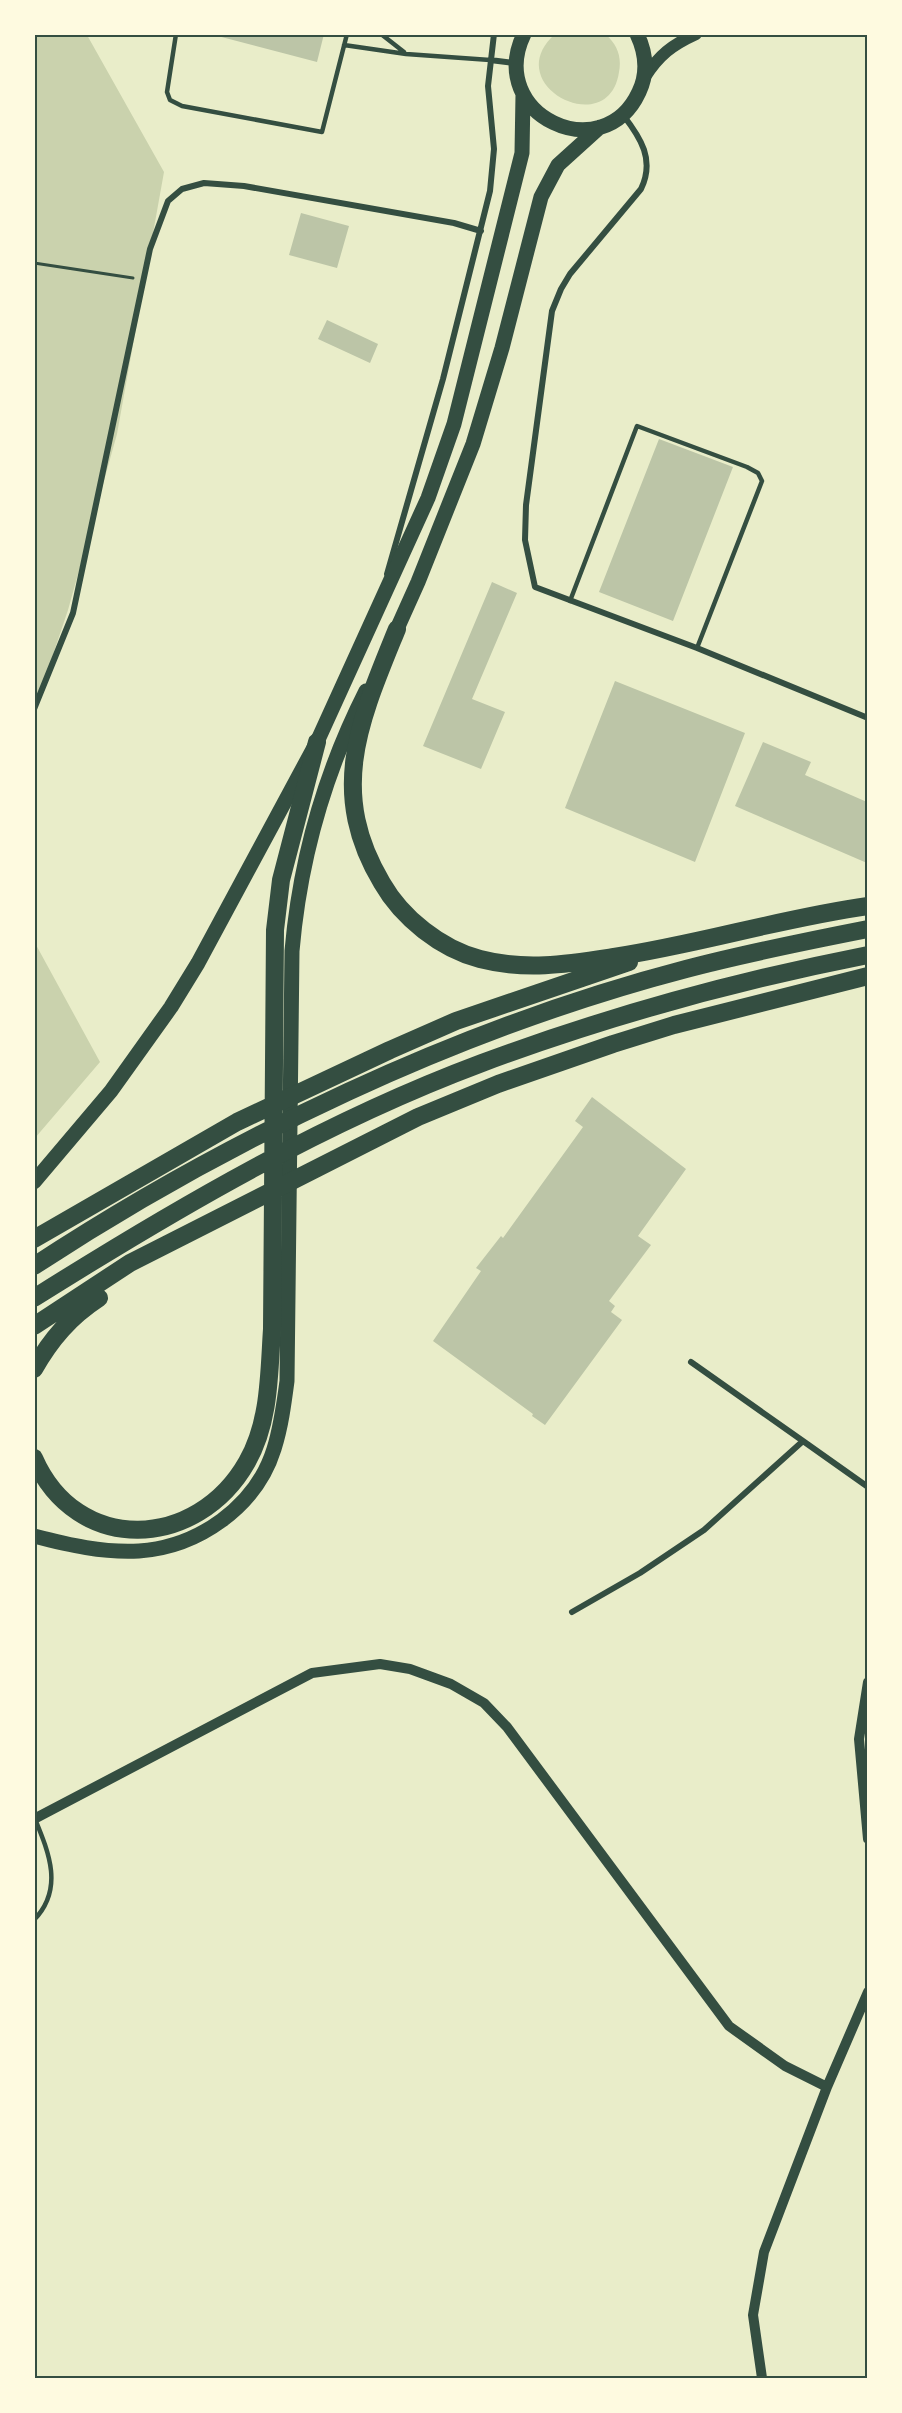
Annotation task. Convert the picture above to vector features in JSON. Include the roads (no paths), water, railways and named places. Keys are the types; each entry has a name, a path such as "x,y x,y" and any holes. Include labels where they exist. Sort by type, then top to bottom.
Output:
{"highway":[{"path":"397,629 358,736 352,780 356,826 364,850 387,892 418,925 436,939 461,952 494,962 546,967 662,950 867,906"},
{"path":"34,1458 45,1481 61,1500 81,1515 108,1527 135,1530 172,1523 194,1514 231,1484 247,1462 263,1421 280,1259 273,1022 278,901 292,836 317,742"},
{"path":"34,1266 135,1203 237,1147 407,1067 511,1024 645,981 731,958 867,929"},
{"path":"34,1239 237,1122 390,1050 456,1021 593,976 662,950"},
{"path":"34,1298 172,1212 236,1177 343,1124 450,1076 682,996 867,955"},
{"path":"34,1326 130,1263 418,1117 498,1084 675,1025 867,976"},
{"path":"34,1369 45,1350 69,1321 197,1228"}],"main road":[{"path":"34,1182 111,1091 171,1007 226,914 317,742 428,498 454,424 522,153 523,95 515,63 524,34"},
{"path":"637,34 645,57 644,78"},
{"path":"34,1536 95,1550 148,1550 194,1536 217,1524 236,1509 265,1470 279,1430 286,1381 280,1259 292,1009 292,951 298,885 318,804 344,734 397,629 439,531 479,423 541,197 558,165 600,127 623,114 636,98 644,78 662,53 673,44 696,34"},
{"path":"523,95 530,106 550,122 574,130 600,127"}],"street":[{"path":"380,604 393,545 443,379 481,231 494,164 488,99 494,34"},
{"path":"490,60 515,63"},
{"path":"623,114 639,137 648,173 641,189 570,274 556,300 530,455 525,540 535,587 697,648 867,718"},
{"path":"34,709 73,613 150,249 168,201 182,189 204,183 244,186 454,223 481,231"},
{"path":"691,1362 867,1487"},
{"path":"572,1612 640,1573 704,1530 803,1441"},
{"path":"35,1819 312,1673 380,1664 411,1669 451,1684 484,1704 507,1727 729,2026 785,2066 827,2087"},
{"path":"867,1682 859,1739 867,1839"},
{"path":"762,2379 753,2332 758,2280 770,2236 827,2087 867,1992"}],"lane":[{"path":"176,34 167,92 170,100 182,106 322,132 347,34"},
{"path":"381,34 406,54"},
{"path":"344,45 406,54 490,60"},
{"path":"570,601 637,426 747,467 758,473 762,481 697,648"},
{"path":"34,1920 47,1902 52,1886 52,1868 35,1819"}]}
